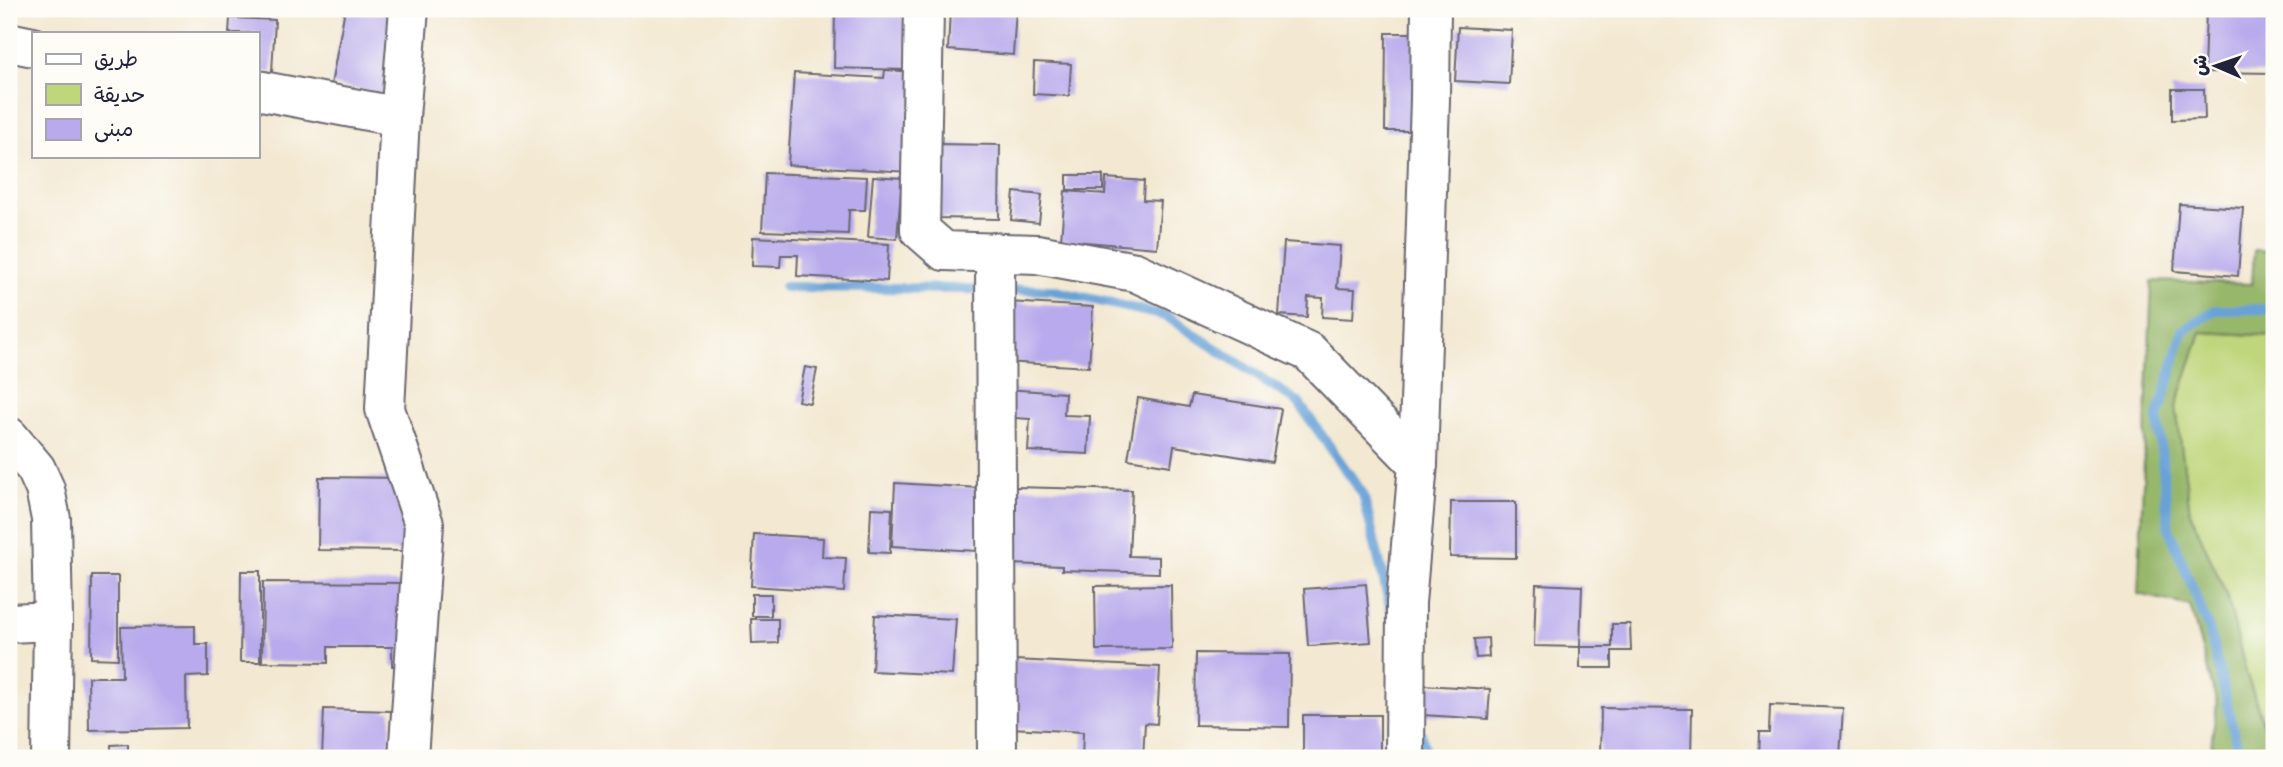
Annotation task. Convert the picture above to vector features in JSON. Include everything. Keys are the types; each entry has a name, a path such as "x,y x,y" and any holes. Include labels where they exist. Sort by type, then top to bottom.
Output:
{"street":[{"path":"408,758 424,524 385,409 400,117 410,9"},
{"path":"924,9 920,230 944,251 1037,254 1135,272 1309,352 1418,464"},
{"path":"1404,750 1406,603 1418,464 1431,9"},
{"path":"9,42 32,47"},
{"path":"259,90 400,117"},
{"path":"995,253 997,758"},
{"path":"9,437 36,469 46,489 51,519 51,758"},
{"path":"9,623 53,621"}],"green space":[{"path":"2254,250 2274,251 2274,336 2201,332 2176,407 2190,512 2227,596 2246,672 2274,758 2209,758 2217,704 2190,606 2138,594 2152,281 2252,284"},
{"path":"2201,332 2274,336 2274,753 2246,672 2227,596 2190,513 2176,407"}],"building":[{"path":"345,9 403,9 391,95 331,85"},
{"path":"835,9 909,9 907,70 834,68"},
{"path":"950,9 1016,9 1013,55 948,50"},
{"path":"2206,9 2274,9 2274,73 2204,72"},
{"path":"230,18 275,20 272,72 259,71 259,32 229,32"},
{"path":"1458,27 1512,30 1509,84 1455,81"},
{"path":"1386,33 1418,33 1418,131 1385,131"},
{"path":"1034,62 1071,64 1069,96 1033,94"},
{"path":"885,70 916,72 910,172 788,165 794,73 884,78"},
{"path":"2172,89 2204,89 2205,119 2172,120"},
{"path":"935,144 1000,145 999,219 934,218"},
{"path":"765,173 867,177 865,210 849,210 848,234 762,231"},
{"path":"1067,175 1103,175 1103,190 1067,190"},
{"path":"873,176 902,178 897,239 868,237"},
{"path":"1106,178 1144,181 1143,200 1161,201 1157,248 1061,240 1065,191 1105,194"},
{"path":"1014,192 1042,195 1039,223 1011,220"},
{"path":"2179,204 2243,208 2238,276 2174,271"},
{"path":"753,237 889,244 887,281 797,276 798,255 781,255 780,267 752,266"},
{"path":"1284,242 1340,246 1337,288 1355,289 1353,319 1322,317 1323,298 1308,297 1307,317 1279,315"},
{"path":"1006,302 1093,307 1089,367 1003,362"},
{"path":"805,367 817,369 810,403 798,401"},
{"path":"1004,389 1065,393 1064,415 1090,416 1088,454 1028,451 1030,419 1002,417"},
{"path":"1192,395 1281,409 1272,462 1174,446 1171,466 1128,459 1138,398 1189,407"},
{"path":"319,477 408,478 406,551 318,550"},
{"path":"895,483 980,488 977,551 892,546"},
{"path":"1014,487 1132,490 1129,556 1159,557 1159,573 1062,570 1062,566 1012,564"},
{"path":"1451,502 1516,502 1516,558 1450,557"},
{"path":"871,508 892,509 890,553 869,552"},
{"path":"754,534 823,538 822,557 846,558 844,592 751,586"},
{"path":"241,571 260,571 260,662 240,662"},
{"path":"92,576 118,576 118,659 91,658"},
{"path":"263,582 408,583 408,666 392,666 392,647 328,647 328,663 262,662"},
{"path":"1366,584 1371,642 1308,646 1304,589"},
{"path":"1536,584 1582,586 1580,647 1534,646"},
{"path":"1171,585 1172,649 1096,650 1095,586"},
{"path":"752,594 771,594 771,616 752,616"},
{"path":"875,615 956,619 952,675 872,671"},
{"path":"751,619 778,619 778,643 752,644"},
{"path":"1612,624 1630,624 1631,651 1612,651 1612,668 1580,668 1580,647 1612,647"},
{"path":"195,626 195,644 208,644 208,676 186,677 187,728 89,730 88,677 122,677 121,627"},
{"path":"1488,638 1489,657 1476,658 1474,639"},
{"path":"1196,653 1290,654 1289,727 1195,725"},
{"path":"1014,660 1160,667 1157,724 1145,723 1143,758 1082,758 1083,732 1011,728"},
{"path":"1423,685 1490,689 1488,719 1422,715"},
{"path":"1770,705 1843,708 1840,758 1758,758 1759,733 1769,733"},
{"path":"1601,708 1692,709 1691,758 1600,758"},
{"path":"324,709 391,711 390,758 322,758"},
{"path":"1303,715 1380,715 1380,758 1303,758"},
{"path":"128,744 128,758 111,758 111,745"}],"waterway":[{"path":"785,287 1051,290 1166,316 1298,402 1363,494 1390,606"},
{"path":"2240,758 2209,629 2169,529 2158,418 2183,331 2215,310 2274,309"},
{"path":"1421,734 1427,758"}]}
